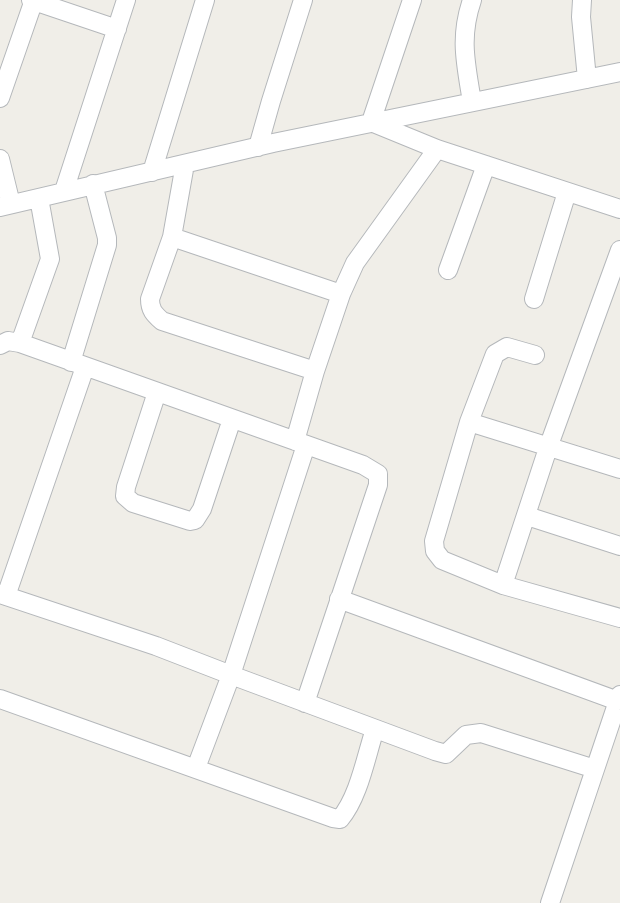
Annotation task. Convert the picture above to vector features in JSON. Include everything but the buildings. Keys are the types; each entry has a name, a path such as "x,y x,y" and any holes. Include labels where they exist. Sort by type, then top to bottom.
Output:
{"street":[{"path":"0,98 33,0 116,29"},
{"path":"64,191 126,0"},
{"path":"152,172 205,0"},
{"path":"258,146 270,100 303,0"},
{"path":"371,122 412,0"},
{"path":"472,0 465,25 463,44 472,102"},
{"path":"582,0 581,17 587,79"},
{"path":"0,159 6,205 258,146 620,72"},
{"path":"371,122 437,149 620,209"},
{"path":"196,768 231,675 301,443 315,371 341,294 354,263 437,149"},
{"path":"185,164 172,237 150,299 150,308 162,321 315,371"},
{"path":"448,270 486,165"},
{"path":"93,184 107,238 107,245 78,364 3,595 156,646 435,751 446,754 466,735 481,733 595,769"},
{"path":"534,299 567,192"},
{"path":"20,344 50,259 39,198"},
{"path":"172,237 341,294"},
{"path":"503,584 527,516 549,446 620,250"},
{"path":"0,345 8,341 20,344 363,465 378,474 378,485 305,703"},
{"path":"535,355 507,347 495,354 469,422 434,541 435,551 442,560 503,584 620,618"},
{"path":"157,392 126,487 125,496 133,504 190,521 195,520 202,509 232,419"},
{"path":"469,422 620,469"},
{"path":"527,516 620,546"},
{"path":"339,599 619,698 550,903"},
{"path":"0,699 333,818 340,819 346,811 356,790 375,729"}]}
